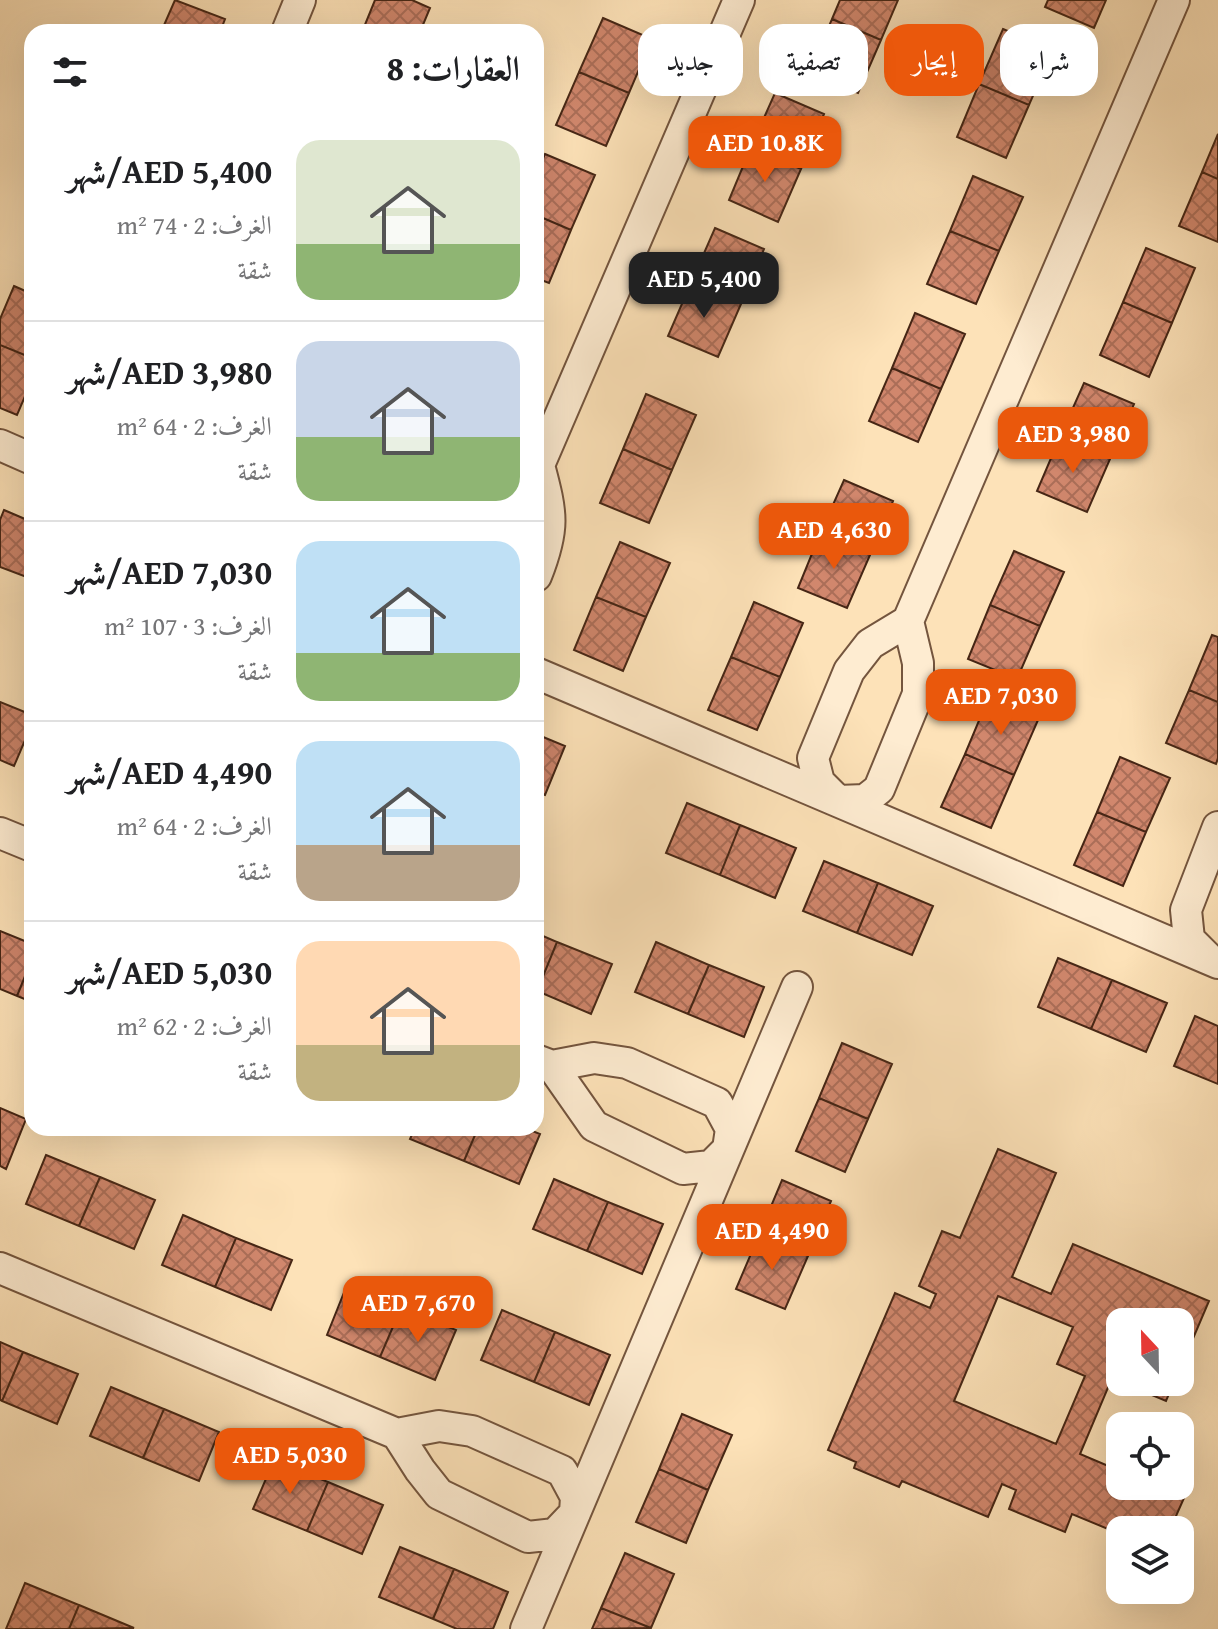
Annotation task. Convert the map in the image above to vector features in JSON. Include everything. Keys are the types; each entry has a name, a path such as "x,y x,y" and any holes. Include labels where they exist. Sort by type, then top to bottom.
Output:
{"street":[{"path":"290,24 300,0"},
{"path":"544,452 739,0"},
{"path":"908,621 918,663 918,694 879,789 865,800 838,801 819,782 813,758 849,671 870,644 908,621 1174,0"},
{"path":"0,445 24,456"},
{"path":"544,486 550,507 550,531 544,556"},
{"path":"544,676 1215,960"},
{"path":"1215,960 1189,939 1186,910 1218,827"},
{"path":"0,833 24,843"},
{"path":"526,1629 797,987"},
{"path":"594,1058 627,1063 717,1103 731,1129 728,1149 711,1166 683,1169 594,1126 544,1063 594,1058"},
{"path":"0,1268 397,1434 439,1426 472,1431 562,1471 576,1497 575,1513 555,1534 528,1537 439,1494 397,1434"}],"building":[{"path":"175,0 225,19 223,24 164,24"},
{"path":"375,0 412,0 430,8 423,24 365,24"},
{"path":"840,0 898,0 888,24 884,24 881,40 868,34 868,24 844,24 832,19"},
{"path":"1048,0 1106,0 1096,24 1085,24 1045,7"},
{"path":"603,18 638,33 638,72 629,93 579,72"},
{"path":"868,34 881,40 868,70"},
{"path":"1000,36 1000,93 984,86 984,73"},
{"path":"579,72 629,93 606,146 556,125"},
{"path":"984,86 1000,93 1000,96 1029,105 1006,158 957,137 974,96 984,96"},
{"path":"774,96 782,96 824,114 801,169 751,147"},
{"path":"1008,96 1033,96 1029,105"},
{"path":"1218,134 1218,179 1202,172"},
{"path":"751,147 801,169 778,222 729,200"},
{"path":"545,154 595,175 571,230 544,218"},
{"path":"1202,172 1218,179 1218,242 1179,226"},
{"path":"973,176 1023,197 999,251 950,231"},
{"path":"544,218 571,230 549,283 544,281"},
{"path":"715,228 764,249 741,304 691,283"},
{"path":"950,231 999,251 976,304 927,284"},
{"path":"1146,248 1195,268 1172,323 1123,302"},
{"path":"691,283 741,304 718,357 668,336"},
{"path":"14,286 24,290 24,355 0,345 0,319"},
{"path":"1123,302 1172,323 1149,377 1100,355"},
{"path":"915,313 965,334 941,389 892,368"},
{"path":"0,345 24,355 24,399 17,415 0,408"},
{"path":"892,368 941,389 918,442 869,421"},
{"path":"1084,383 1134,404 1110,459 1060,437"},
{"path":"646,394 696,415 672,470 623,449"},
{"path":"1060,437 1110,459 1087,512 1037,491"},
{"path":"623,449 672,470 649,523 600,503"},
{"path":"844,480 893,501 870,555 820,534"},
{"path":"4,510 24,519 24,576 0,567 0,520"},
{"path":"820,534 870,555 847,608 798,588"},
{"path":"620,542 670,563 646,617 596,597"},
{"path":"1014,551 1064,572 1040,626 990,605"},
{"path":"596,597 646,617 623,671 574,650"},
{"path":"754,602 803,623 780,677 731,657"},
{"path":"990,605 1040,626 1017,679 968,659"},
{"path":"1212,635 1218,637 1218,702 1189,690"},
{"path":"731,657 780,677 757,730 708,710"},
{"path":"1189,690 1218,702 1216,764 1166,743"},
{"path":"988,699 1038,720 1014,775 965,754"},
{"path":"0,702 24,712 24,743 14,766 0,760"},
{"path":"544,737 565,746 544,795"},
{"path":"965,754 1014,775 991,828 941,807"},
{"path":"1120,757 1170,778 1146,832 1097,812"},
{"path":"687,803 740,825 720,875 666,853"},
{"path":"1097,812 1146,832 1123,886 1074,865"},
{"path":"740,825 796,848 775,898 720,875"},
{"path":"824,861 878,883 857,933 803,911"},
{"path":"878,883 933,906 912,955 857,933"},
{"path":"0,931 24,941 24,979 17,996 0,989"},
{"path":"544,936 557,942 544,974"},
{"path":"557,942 612,964 591,1014 544,994 544,974"},
{"path":"656,942 709,965 688,1014 635,992"},
{"path":"1058,958 1112,980 1091,1029 1038,1007"},
{"path":"709,965 764,987 744,1037 688,1014"},
{"path":"24,979 24,999 17,996"},
{"path":"1112,980 1167,1003 1146,1052 1091,1029"},
{"path":"1195,1016 1218,1026 1218,1084 1174,1066"},
{"path":"842,1043 892,1064 868,1119 819,1098"},
{"path":"819,1098 868,1119 845,1172 796,1151"},
{"path":"0,1108 24,1118 24,1124 6,1169 0,1166"},
{"path":"411,1136 475,1136 464,1161 410,1139"},
{"path":"475,1136 539,1136 519,1184 464,1161"},
{"path":"998,1149 1056,1173 1012,1277 1051,1294 1073,1244 1209,1301 1194,1336 1194,1308 1106,1308 1106,1392 1080,1454 1106,1465 1106,1500 1183,1500 1176,1516 1106,1516 1106,1528 1072,1514 1065,1532 1009,1509 1016,1490 1002,1484 988,1517 902,1481 899,1487 854,1468 856,1462 828,1450 895,1293 930,1308 936,1294 919,1286 942,1231 960,1238","holes":["998,1296 1073,1327 1057,1364 1085,1376 1056,1444 954,1401"]},
{"path":"46,1155 100,1177 79,1226 26,1204"},
{"path":"100,1177 155,1200 134,1249 79,1226"},
{"path":"554,1179 608,1202 587,1251 533,1229"},
{"path":"782,1180 831,1201 808,1256 759,1235"},
{"path":"608,1202 663,1224 642,1274 587,1251"},
{"path":"183,1215 236,1238 215,1287 162,1265"},
{"path":"759,1235 808,1256 785,1309 736,1289"},
{"path":"236,1238 292,1260 271,1310 215,1287"},
{"path":"347,1285 401,1308 380,1357 327,1335"},
{"path":"401,1308 456,1330 435,1380 380,1357"},
{"path":"502,1310 555,1332 534,1382 481,1360"},
{"path":"555,1332 610,1355 589,1405 534,1382"},
{"path":"0,1342 23,1352 2,1401 0,1400"},
{"path":"23,1352 78,1374 57,1424 2,1401"},
{"path":"111,1387 164,1409 143,1458 90,1436"},
{"path":"164,1409 219,1432 199,1481 143,1458"},
{"path":"682,1414 732,1435 708,1490 659,1469"},
{"path":"274,1460 328,1482 307,1531 253,1509"},
{"path":"659,1469 708,1490 686,1543 636,1522"},
{"path":"328,1482 383,1505 362,1554 307,1531"},
{"path":"400,1547 454,1569 433,1619 379,1597"},
{"path":"625,1553 674,1574 651,1628 601,1608"},
{"path":"454,1569 508,1592 493,1629 457,1629 433,1619"},
{"path":"25,1583 79,1605 69,1629 6,1629"},
{"path":"79,1605 134,1628 69,1629"},
{"path":"601,1608 651,1628 592,1629"}]}
